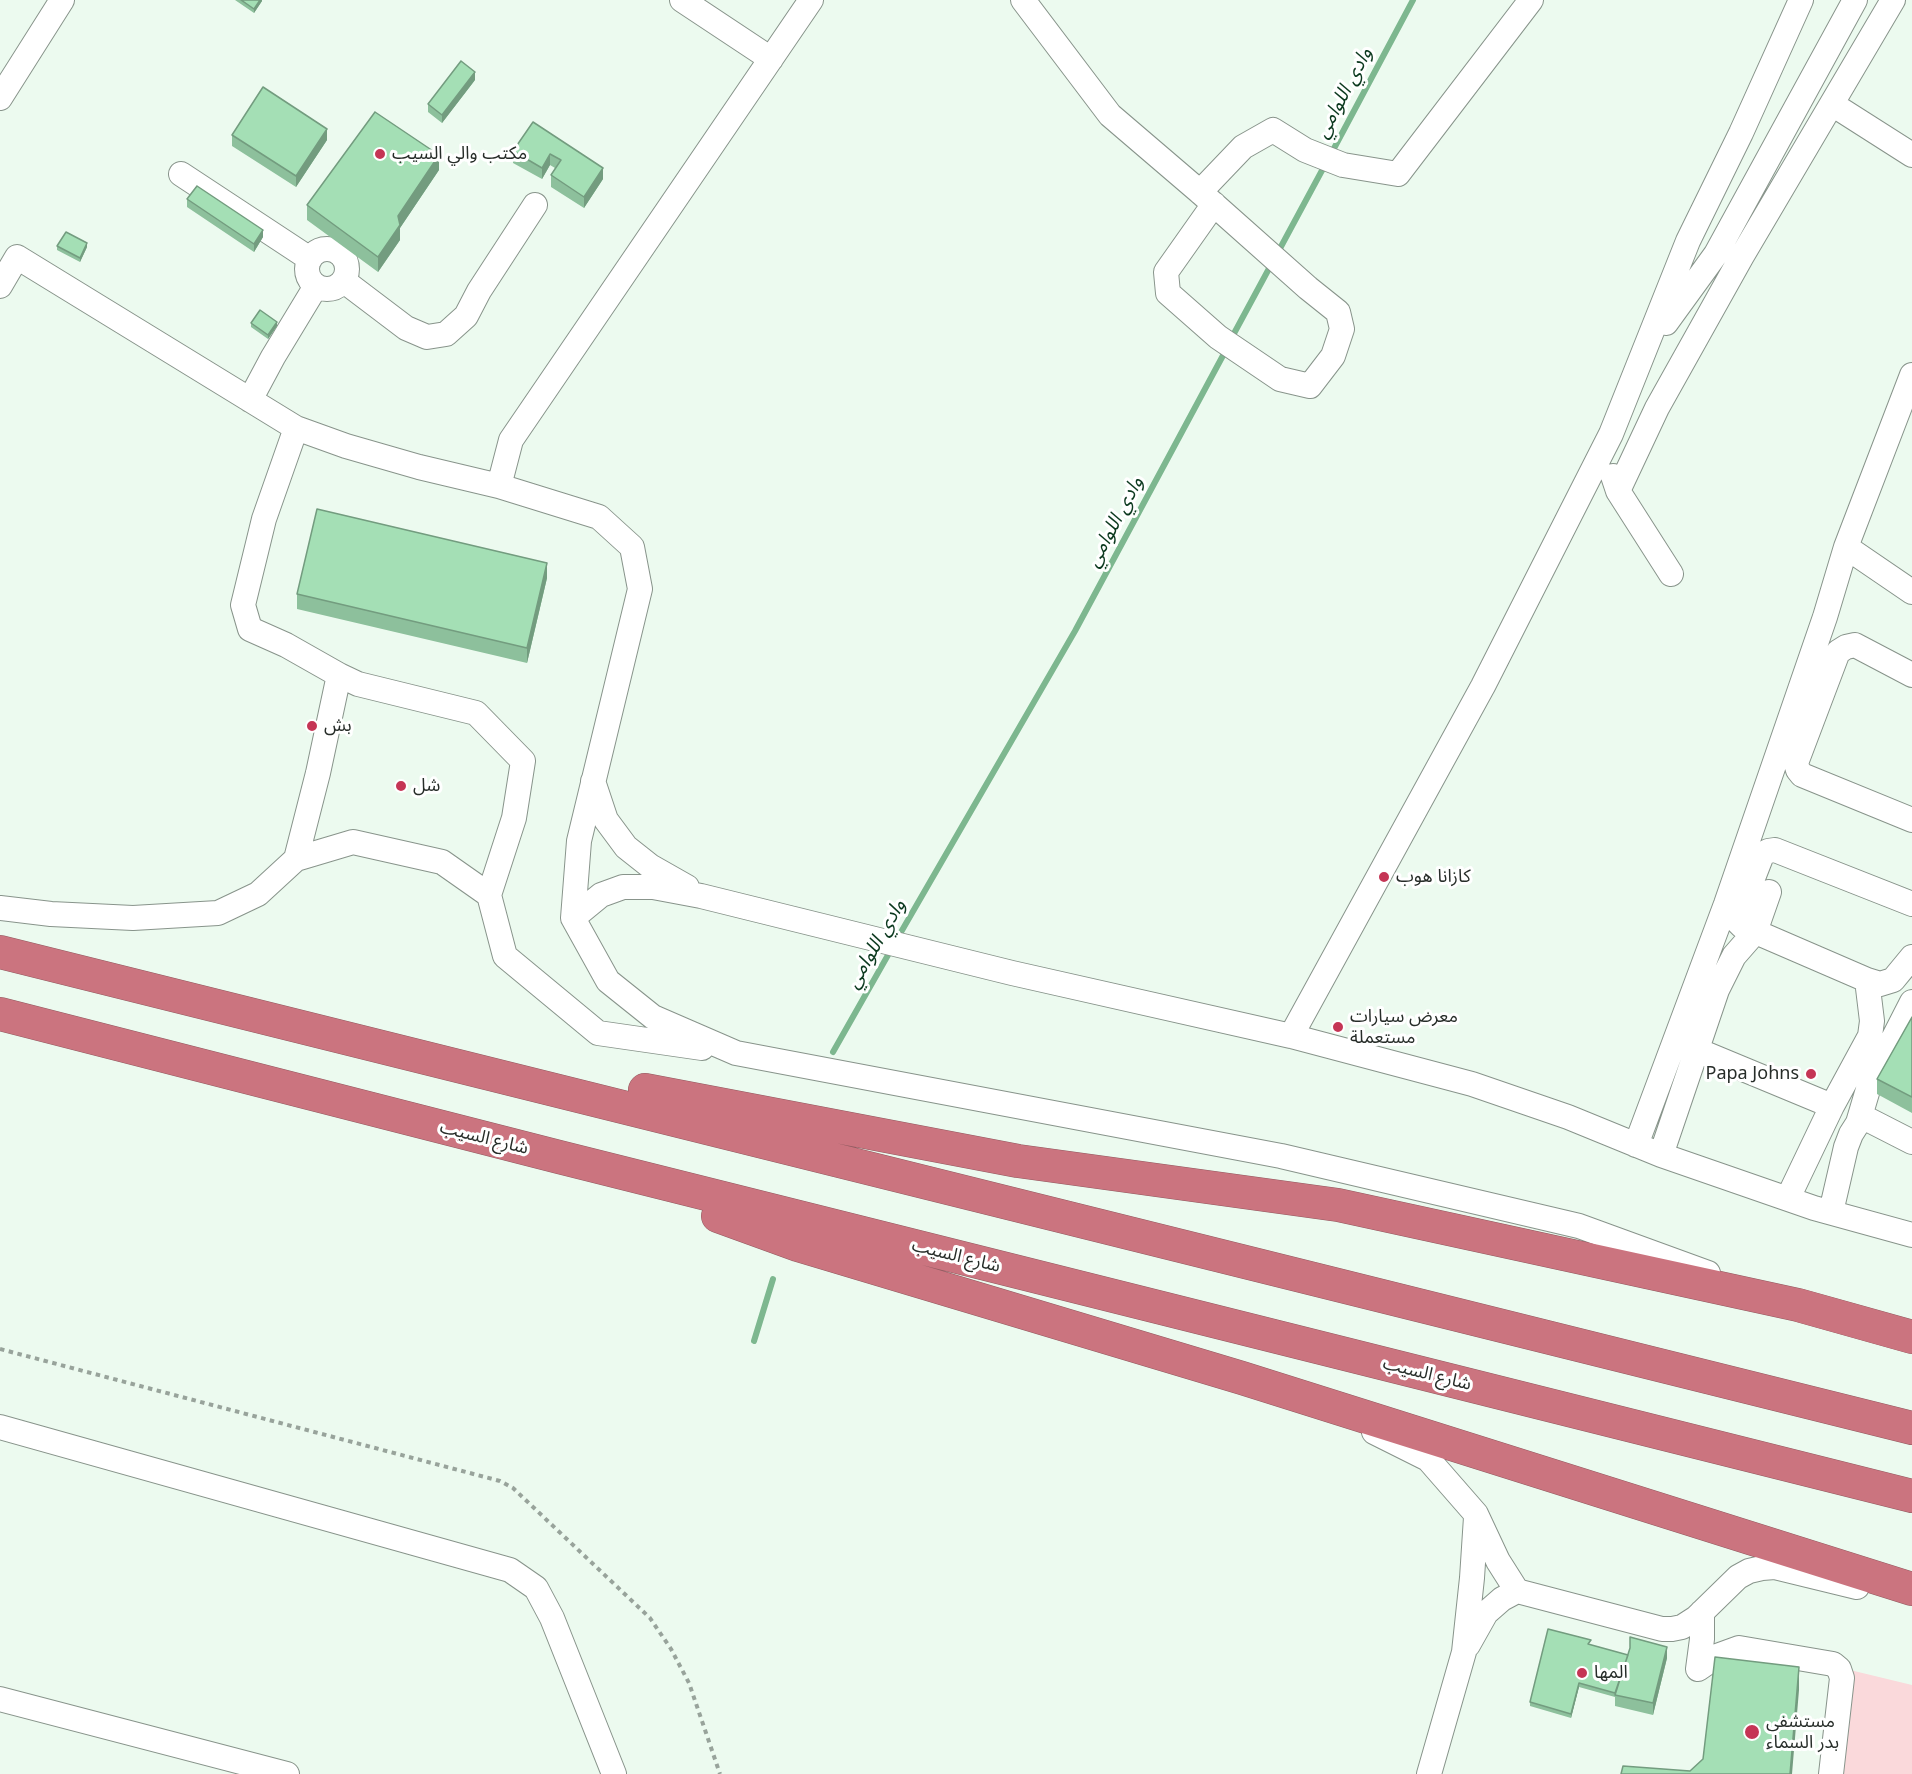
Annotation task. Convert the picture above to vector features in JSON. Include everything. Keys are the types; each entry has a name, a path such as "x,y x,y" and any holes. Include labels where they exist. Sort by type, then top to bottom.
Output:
{"highway":[{"path":"0,952 1912,1428"},
{"path":"155,990 282,1014 566,1075 1006,1159 1338,1205 1798,1305 1912,1337"},
{"name":"شارع السيب","path":"0,1014 559,1157 1912,1496"},
{"path":"559,1157 798,1245 1242,1378 1912,1589"}],"street":[{"path":"0,98 62,0"},
{"path":"682,0 771,59"},
{"path":"499,486 511,440 811,0"},
{"path":"1023,0 1110,115 1207,198 1308,288 1338,312 1342,329 1333,356 1310,386 1280,380 1218,337 1168,294 1166,272 1207,198 1243,147 1273,130 1305,150 1343,165 1398,174 1532,0"},
{"path":"1291,1036 1483,686 1611,434 1688,242 1741,133 1801,0"},
{"path":"1645,351 1716,254 1855,0"},
{"path":"1618,491 1657,408 1742,256 1893,0"},
{"path":"1832,104 1912,155"},
{"path":"181,174 310,259"},
{"path":"344,281 406,328 427,337 446,334 465,316 536,205"},
{"path":"335,249 347,261 348,270 344,281 333,289 316,286 310,280 307,272 310,259 318,250 335,249"},
{"path":"0,286 8,251 296,428 346,446 499,486 599,517 632,547 640,589 579,841 573,918 608,981 653,1017 736,1053"},
{"path":"250,400 316,286"},
{"path":"1636,1145 1726,904 1825,616 1846,546 1912,375"},
{"path":"296,428 264,519 243,605 250,629 286,645 358,684 476,712 523,761 514,818 489,895 505,956 598,1033 736,1053 1281,1156 1579,1226 1798,1305"},
{"path":"1611,434 1611,469 1618,491 1671,574"},
{"path":"1846,546 1912,592"},
{"path":"1912,675 1855,645 1838,652 1796,763 1802,775 1912,820"},
{"path":"296,859 339,675"},
{"path":"593,778 606,820 626,847 650,866 701,896"},
{"path":"0,908 51,914 133,918 218,913 258,894 296,859 353,842 442,862 489,895"},
{"path":"1912,904 1775,850 1762,855 1737,919 1739,925 1868,981 1880,984 1893,980 1912,957"},
{"path":"573,918 601,895 623,887 653,887 701,896 1012,973 1291,1036 1472,1084 1568,1117 1661,1155 1831,1212 1912,1235"},
{"path":"1661,1155 1717,990 1734,956 1755,932 1769,892"},
{"path":"1788,1198 1832,1106 1870,1036 1872,1021 1868,981"},
{"path":"1831,1212 1846,1147 1858,1123 1869,1086 1912,1002"},
{"path":"1697,1050 1832,1106"},
{"path":"1858,1123 1867,1119 1912,1142"},
{"path":"1242,1378 1381,1435 1428,1459 1476,1514 1498,1561 1517,1591"},
{"path":"0,1427 510,1570 536,1588 552,1618 614,1774"},
{"path":"1429,1774 1464,1652 1476,1514"},
{"path":"1464,1652 1486,1613 1502,1599 1517,1591 1662,1629 1682,1627 1690,1623 1738,1577 1762,1568 1775,1567 1912,1600"},
{"path":"1702,1612 1718,1632 1738,1648 1833,1664 1839,1669 1842,1678 1831,1774"},
{"path":"1702,1612 1702,1639 1698,1668 1717,1656 1738,1648"},
{"path":"0,1699 287,1774"}],"path":[{"path":"0,1349 507,1484 650,1618 671,1649 689,1683 720,1774"}],"shaded area":[{"path":"1850,1670 1912,1685 1912,1774 1841,1774"}],"building":[{"path":"241,0 260,0 254,9"},
{"path":"461,61 475,72 442,115 428,104"},
{"path":"263,87 327,129 296,176 232,135"},
{"path":"375,112 439,155 398,216 400,225 378,257 307,205"},
{"path":"533,122 603,168 584,197 551,175 561,160 550,154 542,168 513,151"},
{"path":"197,186 263,230 254,244 187,199"},
{"path":"66,232 87,243 80,258 57,246"},
{"path":"260,310 277,322 268,335 251,323"},
{"path":"317,509 547,563 527,648 297,594"},
{"path":"1912,1017 1912,1097 1877,1079"},
{"name":"المها","path":"1548,1629 1591,1640 1588,1644 1628,1655 1615,1693 1579,1683 1571,1714 1530,1702"},
{"path":"1630,1637 1667,1647 1653,1703 1615,1695 1630,1648"},
{"name":"مستشفى بدر السماء","path":"1715,1657 1799,1667 1790,1774 1621,1774 1623,1766 1690,1771 1703,1759"}],"waterway":[{"name":"وادي اللوامي","path":"1331,154 1413,0"},
{"name":"وادي اللوامي","path":"1277,254 1326,163"},
{"name":"وادي اللوامي","path":"1231,339 1272,263"},
{"name":"وادي اللوامي","path":"897,939 1075,631 1227,348"},
{"name":"وادي اللوامي","path":"833,1052 892,948"},
{"name":"وادي اللوامي","path":"754,1341 773,1279"}],"place":[{"name":"مكتب والي السيب","path":"380,154"},
{"name":"بش","path":"312,726"},
{"name":"شل","path":"401,786"},
{"name":"كازانا هوب","path":"1384,877"},
{"name":"معرض سيارات مستعملة","path":"1338,1027"},
{"name":"Papa Johns","path":"1811,1074"},
{"name":"المها","path":"1582,1673"},
{"name":"مستشفى بدر السماء","path":"1752,1732"}]}
